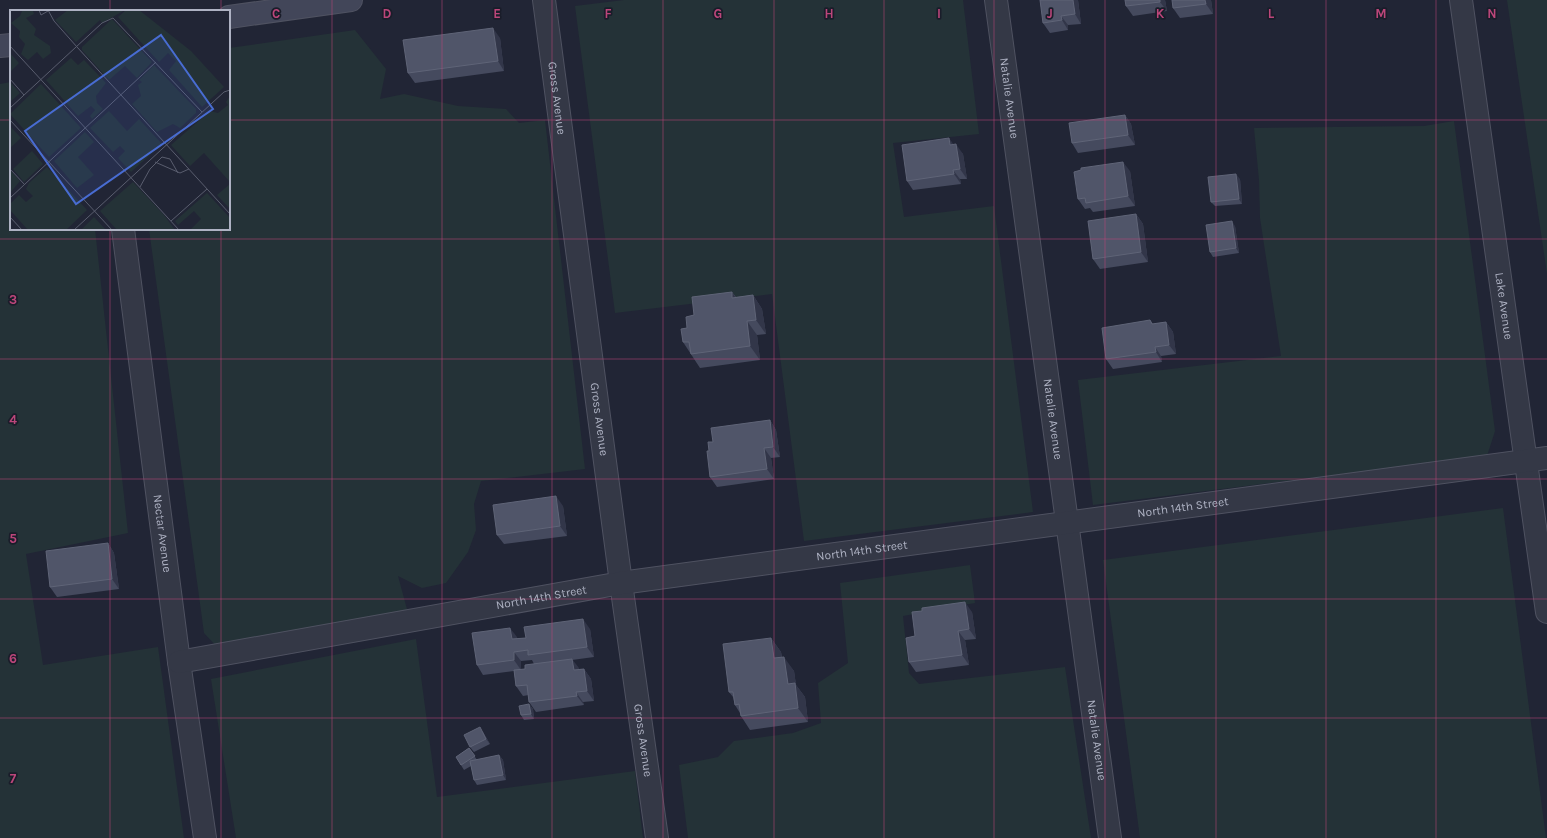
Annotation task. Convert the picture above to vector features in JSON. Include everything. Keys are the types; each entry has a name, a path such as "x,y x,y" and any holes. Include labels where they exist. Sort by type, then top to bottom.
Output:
{"street":[{"path":"230,17 351,0"},
{"name":"Gross Avenue","path":"544,0 621,583 657,838"},
{"name":"Natalie Avenue","path":"996,0 1110,838"},
{"name":"Lake Avenue","path":"1461,0 1547,612"},
{"path":"0,46 10,45"},
{"name":"Nectar Avenue","path":"123,230 179,662 205,838"},
{"name":"North 14th Street","path":"179,662 621,583 1547,458"}],"shaded area":[{"path":"624,0 963,0 979,134 893,143 904,217 994,206 1033,512 804,541 772,294 615,313 575,6"},
{"path":"1507,0 1547,0 1547,274"},
{"path":"355,30 386,69 380,99 404,94 458,106 506,109 519,123 545,120 585,469 481,481 474,504 476,530 468,552 446,583 422,588 398,576 408,613 217,647 204,633 149,230 230,230 230,48"},
{"path":"10,82 10,230 95,230 128,533 26,554 43,665 158,647 184,838 0,838 0,84"},
{"path":"1454,121 1495,431 1487,456 1093,505 1078,380 1281,356 1260,218 1259,180 1254,128 1424,126"},
{"path":"1503,508 1546,838 1140,838 1103,560"},
{"path":"970,565 975,603 903,616 909,673 919,684 1065,667 1091,838 688,838 679,765 718,757 734,741 793,733 821,723 818,683 848,663 840,583"},
{"path":"416,639 437,797 635,771 643,838 236,838 211,679"}],"building":[{"path":"1040,0 1073,0 1075,14 1061,16 1062,20 1043,23"},
{"path":"1125,0 1160,0 1160,2 1126,6"},
{"path":"1172,0 1205,0 1206,4 1173,8"},
{"path":"493,28 498,61 408,73 403,40"},
{"path":"1125,115 1128,135 1072,143 1069,123"},
{"path":"949,138 950,145 956,144 960,169 953,170 954,174 907,181 902,145"},
{"path":"1123,162 1128,196 1086,203 1085,198 1078,199 1074,172 1081,170 1081,168"},
{"path":"1236,174 1239,199 1211,202 1208,177"},
{"path":"1136,214 1141,252 1093,259 1088,221"},
{"path":"1232,221 1236,248 1210,252 1206,225"},
{"path":"732,292 732,298 753,295 756,320 747,321 750,346 691,354 689,342 683,342 681,329 687,328 686,317 694,315 692,297"},
{"path":"1150,320 1152,324 1166,322 1169,345 1155,347 1156,352 1106,359 1102,328"},
{"path":"770,420 773,447 764,448 767,469 710,477 707,451 709,451 708,442 713,442 711,428"},
{"path":"556,496 560,526 497,535 493,505"},
{"path":"108,543 112,579 50,587 46,551"},
{"path":"965,602 969,629 958,631 962,655 909,662 906,638 915,636 912,612 922,611 922,608"},
{"path":"583,619 587,647 528,655 528,650 514,652 514,660 477,665 472,633 510,628 512,639 526,638 524,627"},
{"path":"771,638 774,658 784,657 788,684 795,683 798,708 741,716 739,704 735,705 733,692 729,692 723,644"},
{"path":"572,659 574,670 584,669 587,691 576,692 577,696 529,702 527,685 516,686 514,670 525,669 525,665"},
{"path":"529,704 531,714 521,715 519,706"},
{"path":"480,727 486,739 470,747 464,735"},
{"path":"469,748 475,756 461,765 456,757"},
{"path":"499,755 503,775 474,780 470,761"}]}
